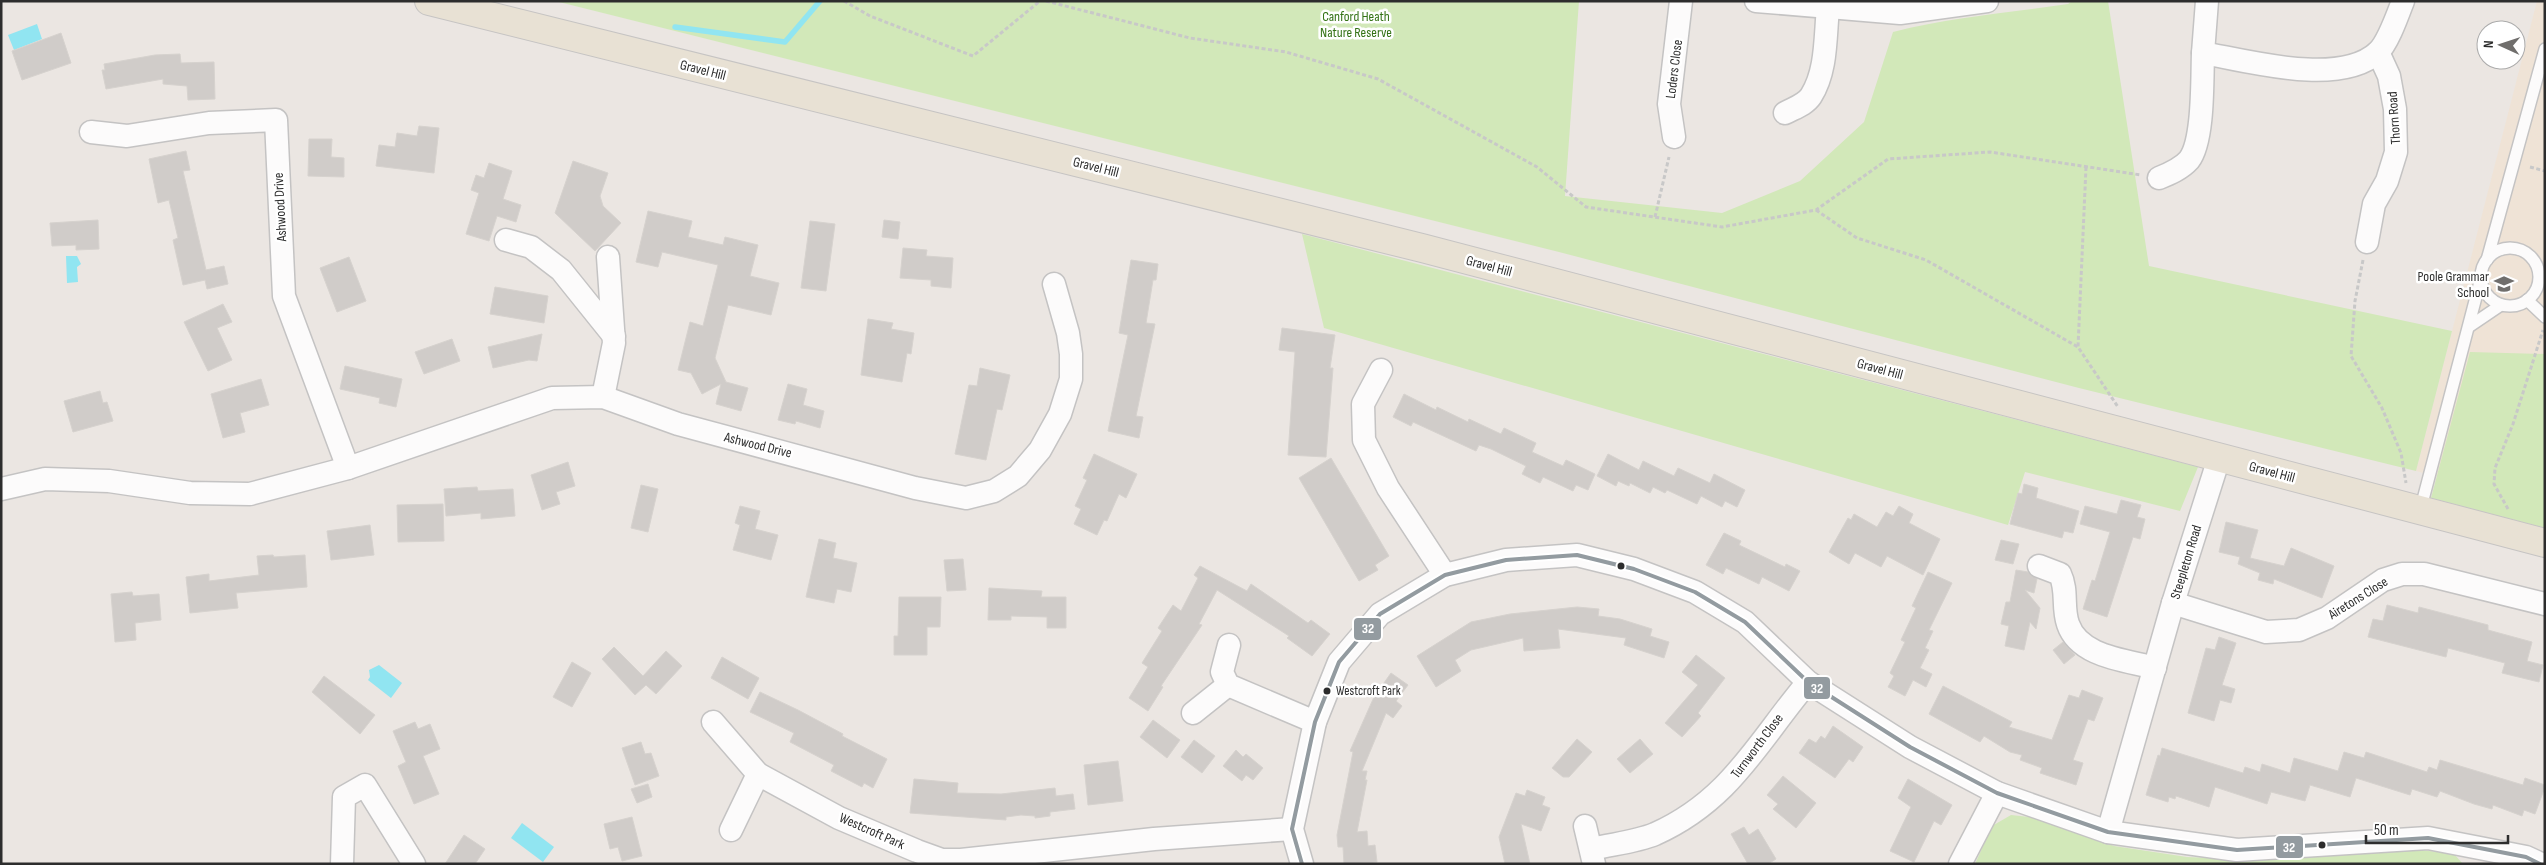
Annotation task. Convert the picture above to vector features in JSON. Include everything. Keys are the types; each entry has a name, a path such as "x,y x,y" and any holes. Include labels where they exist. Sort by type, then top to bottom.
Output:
{"main road":[{"name":"Gravel Hill","path":"429,1 1412,246 2545,543"}],"street":[{"name":"Loders Close","path":"1674,137 1669,104 1681,1"},
{"path":"1756,1 1900,13 1987,1"},
{"path":"2159,178 2176,171 2190,160 2198,136 2202,103 2207,1"},
{"path":"2203,53 2289,68 2325,71 2353,65 2378,52 2403,1"},
{"path":"1785,113 1801,105 1810,96 1822,70 1828,8"},
{"name":"Thorn Road","path":"2367,242 2374,204 2387,181 2396,152 2395,109 2390,76 2378,52"},
{"name":"Ashwood Drive","path":"91,132 127,136 210,124 276,120 284,296 348,468"},
{"path":"506,240 532,247 561,270 614,336"},
{"path":"602,397 614,336 608,257"},
{"name":"Ashwood Drive","path":"1,489 45,479 100,480 190,493 250,494 348,468 552,398 602,397 678,424 915,488 966,498 994,491 1018,476 1040,450 1060,414 1071,379 1071,354 1068,332 1054,284"},
{"path":"1381,370 1363,404 1364,440 1388,488 1446,575"},
{"name":"Steepleton Road","path":"2108,832 2173,604 2219,458"},
{"path":"1302,864 1292,829 1315,722 1339,662 1380,614 1446,575 1506,560 1577,555 1634,569 1695,592 1745,622 1808,682 1910,747 1997,793 2108,832 2160,841 2237,850 2428,838 2480,855 2526,857 2541,864"},
{"path":"2039,566 2060,574 2066,592 2068,624 2073,635 2083,644 2095,652 2155,668"},
{"name":"Airetons Close","path":"2173,604 2266,632 2299,630 2327,618 2383,580 2402,574 2424,574 2545,604"},
{"path":"1229,646 1222,672 1228,685 1315,722"},
{"name":"Turnworth Close","path":"1586,826 1593,856 1654,834 1692,813 1723,789 1751,758 1785,710 1808,682"},
{"path":"1192,712 1228,685"},
{"name":"Westcroft Park","path":"713,722 758,774 839,818 942,860 1154,839 1292,829"},
{"path":"731,830 758,774"},
{"path":"342,864 344,797 365,785 414,864"},
{"path":"1960,864 1997,793"}],"lane":[{"path":"2415,509 2470,326 2481,278 2545,49"},
{"path":"2470,326 2501,304 2519,304 2527,300 2537,286 2537,268 2533,260 2519,250 2501,249 2487,260"},
{"path":"2481,278 2487,294 2501,304"},
{"path":"2527,300 2544,322"}],"path":[{"path":"844,1 870,16 973,56 1040,1"},
{"path":"1046,1 1190,38 1286,52 1378,79 1536,168 1586,207 1722,227 1816,210 1888,159 1990,152 2159,178"},
{"path":"1655,217 1674,137"},
{"path":"2078,347 2086,167"},
{"path":"2530,167 2545,171"},
{"path":"1816,210 1857,238 1926,260 2078,347 2138,436"},
{"path":"2367,242 2355,302 2351,356 2382,408 2401,453 2415,509"},
{"path":"2511,515 2494,484 2495,468 2513,424 2544,322"}],"shaded area":[{"name":"Poole Grammar School","path":"2537,1 2545,1 2545,504 2416,471 2519,70 2526,70 2526,44"}],"green space":[{"name":"Canford Heath Nature Reserve","path":"555,1 1579,1 1565,196 1722,213 1800,181 1864,122 1893,32 1958,19 2068,4 2072,1 2108,1 2149,266 2452,331 2416,471 2079,388 1559,252"},
{"path":"1302,234 2198,467 2180,511 2025,472 2008,525 1324,328"},
{"path":"2470,352 2545,354 2545,528 2431,498"},
{"path":"2011,815 2038,818 2114,846 2187,857 2237,859 2404,848 2454,854 2463,864 1975,864 1992,826"}],"water":[{"path":"37,24 42,39 14,50 8,35"},
{"path":"66,256 77,256 81,264 77,267 78,282 67,283"},
{"path":"379,665 402,683 391,698 368,680 370,677 369,670"},
{"path":"522,823 554,847 543,862 511,838"}],"building":[{"path":"61,33 71,63 22,80 12,51"},
{"path":"180,54 181,63 214,62 215,99 188,100 187,86 163,84 163,79 106,89 102,70 105,70 104,64 155,55"},
{"path":"419,126 439,128 434,173 376,166 379,145 395,147 397,133 417,136"},
{"path":"309,139 332,139 331,157 344,158 344,177 308,176"},
{"path":"186,151 190,170 183,171 206,270 224,266 228,284 207,289 205,280 183,285 173,240 178,238 169,200 158,203 149,159"},
{"path":"573,161 608,173 600,196 603,206 621,223 595,251 555,213"},
{"path":"489,163 512,171 503,199 521,205 516,222 497,216 489,241 466,234 479,193 471,190 476,175 484,178"},
{"path":"648,211 692,221 688,237 723,245 725,237 758,245 750,276 779,283 771,315 728,305 715,358 726,382 748,388 741,411 716,404 721,384 702,394 691,373 678,370 690,322 703,326 718,265 662,252 658,267 636,262"},
{"path":"98,220 99,249 76,250 76,245 52,246 50,223"},
{"path":"884,220 900,222 898,239 882,237"},
{"path":"810,221 835,224 826,291 801,288"},
{"path":"903,248 927,250 926,256 953,258 951,288 931,286 931,280 900,278"},
{"path":"349,257 366,301 337,312 320,268"},
{"path":"1131,260 1158,264 1156,280 1153,280 1146,323 1155,324 1136,416 1143,417 1139,438 1108,431 1128,335 1119,333"},
{"path":"495,287 548,296 544,323 490,314"},
{"path":"223,304 232,322 217,328 232,360 208,371 184,322"},
{"path":"868,319 893,323 891,329 914,333 911,354 907,353 902,382 861,375"},
{"path":"1282,328 1335,335 1330,368 1333,368 1326,457 1288,455 1295,352 1279,350"},
{"path":"542,334 537,361 529,360 493,368 488,347"},
{"path":"452,339 460,361 424,374 415,352"},
{"path":"345,366 402,379 396,407 379,403 380,398 340,389"},
{"path":"980,368 1010,375 1002,410 997,409 986,460 955,454 969,385 977,386"},
{"path":"261,379 269,405 240,413 245,432 223,438 211,394"},
{"path":"788,384 807,389 803,405 824,411 820,428 796,421 795,424 778,420"},
{"path":"100,391 103,403 107,402 113,421 73,432 64,401"},
{"path":"1404,394 1436,410 1437,407 1468,422 1469,419 1501,434 1504,428 1536,443 1532,452 1563,466 1566,460 1595,474 1588,490 1576,485 1573,491 1543,477 1540,483 1522,474 1526,466 1491,449 1479,445 1476,451 1413,422 1411,426 1393,417"},
{"path":"1094,454 1137,474 1126,498 1119,494 1107,521 1104,520 1097,535 1074,524 1081,509 1075,506 1087,480 1083,478"},
{"path":"1608,454 1639,470 1643,461 1674,476 1678,468 1710,483 1714,474 1745,490 1737,507 1725,501 1722,507 1701,496 1697,504 1667,490 1665,493 1653,487 1650,493 1630,483 1629,486 1618,481 1616,486 1597,476"},
{"path":"1331,458 1389,556 1375,565 1378,570 1359,581 1299,478"},
{"path":"568,462 575,486 556,492 560,504 542,510 531,475"},
{"path":"2024,484 2038,488 2036,498 2079,511 2073,533 2064,531 2062,538 2010,524 2018,493 2022,494"},
{"path":"641,485 658,489 648,532 631,528"},
{"path":"477,487 478,491 513,489 515,516 481,519 481,513 446,516 444,489"},
{"path":"2121,500 2141,505 2137,517 2145,519 2140,539 2133,537 2107,617 2083,609 2092,580 2095,581 2110,532 2080,524 2085,506 2117,514"},
{"path":"443,504 444,541 398,542 397,505"},
{"path":"740,506 760,511 755,529 778,535 771,560 733,550 740,525 735,523"},
{"path":"1899,506 1913,514 1909,523 1940,539 1923,575 1887,556 1881,567 1855,553 1849,564 1829,552 1848,518 1851,520 1854,514 1877,527 1886,512 1893,516"},
{"path":"2226,522 2258,530 2250,558 2284,566 2291,548 2334,566 2322,598 2274,579 2273,584 2258,580 2260,573 2238,564 2240,557 2219,552"},
{"path":"370,525 374,555 331,560 327,531"},
{"path":"1724,533 1741,541 1739,545 1785,567 1786,564 1800,571 1789,591 1762,577 1759,584 1726,568 1723,574 1706,565"},
{"path":"819,539 836,543 833,558 857,563 851,592 837,589 834,603 806,597"},
{"path":"2001,540 2019,544 2013,564 1995,560"},
{"path":"273,555 274,557 305,555 307,587 236,593 238,608 190,613 186,577 209,574 209,581 259,575 257,556"},
{"path":"963,559 966,590 947,591 944,560"},
{"path":"1200,566 1247,591 1251,584 1308,623 1311,620 1330,634 1312,656 1287,638 1289,636 1217,590 1199,624 1202,625 1161,686 1163,687 1148,711 1129,698 1148,667 1142,663 1162,631 1158,628 1173,605 1181,611 1198,578 1194,575"},
{"path":"2016,570 2028,572 2037,579 2034,593 2025,590 2040,608 2036,629 2030,622 2024,650 2005,646 2009,626 2001,624 2006,602 2010,602"},
{"path":"1928,572 1952,583 1929,630 1933,631 1925,648 1929,650 1920,668 1932,674 1926,687 1913,680 1905,696 1888,687 1894,676 1890,673 1905,642 1901,640 1916,608 1912,606"},
{"path":"989,588 1042,591 1041,597 1066,597 1066,628 1047,628 1047,617 1011,616 1011,620 988,620"},
{"path":"132,592 133,596 159,594 161,620 135,623 136,640 115,642 111,594"},
{"path":"899,597 941,597 940,627 927,627 927,655 894,655 894,636 898,636"},
{"path":"2387,605 2418,613 2419,607 2488,625 2488,630 2532,642 2527,661 2543,665 2539,682 2502,673 2505,663 2448,648 2446,657 2368,637 2373,619 2383,621"},
{"path":"1577,607 1599,609 1598,616 1620,619 1652,629 1650,636 1669,642 1664,658 1624,645 1626,638 1558,629 1560,648 1524,651 1523,638 1471,650 1455,660 1461,671 1436,687 1417,656 1471,622 1510,614"},
{"path":"2219,637 2236,643 2222,685 2235,689 2231,703 2220,700 2214,721 2188,713 2206,648 2215,650"},
{"path":"2063,642 2075,655 2064,664 2053,650"},
{"path":"614,647 643,676 666,651 682,666 656,694 646,685 635,695 602,659"},
{"path":"1696,655 1725,678 1698,713 1701,716 1682,737 1665,723 1698,685 1682,672"},
{"path":"722,657 759,678 748,699 711,678"},
{"path":"572,662 591,673 572,707 553,697"},
{"path":"1391,673 1408,685 1396,701 1402,706 1393,718 1386,713 1362,771 1367,771 1365,780 1367,780 1357,832 1367,831 1368,846 1375,845 1377,862 1344,864 1343,847 1338,847 1337,835 1353,752 1350,751 1374,697"},
{"path":"324,676 375,715 360,734 312,692"},
{"path":"1943,686 2012,722 2009,727 2052,740 2069,695 2079,698 2082,690 2103,698 2094,721 2088,719 2073,760 2083,763 2076,785 2040,773 2042,768 2020,760 2022,755 2010,752 1984,736 1980,742 1929,714"},
{"path":"760,692 798,710 843,734 842,736 887,759 873,788 864,783 862,787 831,771 834,765 790,742 794,733 750,712"},
{"path":"1153,720 1180,740 1167,758 1140,737"},
{"path":"415,722 418,729 430,724 440,749 423,756 439,794 414,804 398,766 406,762 393,731"},
{"path":"1833,726 1863,747 1853,762 1849,759 1835,778 1799,753 1809,739 1816,743 1821,736 1825,739"},
{"path":"1577,739 1592,752 1569,777 1563,777 1552,768"},
{"path":"1640,739 1653,754 1630,773 1617,759"},
{"path":"1194,740 1215,756 1202,773 1181,757"},
{"path":"641,742 645,754 651,753 659,776 635,785 622,748"},
{"path":"2162,748 2243,773 2245,767 2260,772 2262,764 2290,773 2294,758 2338,771 2344,752 2364,758 2366,752 2427,772 2429,767 2437,770 2440,760 2523,785 2525,778 2545,785 2545,787 2535,814 2524,810 2522,816 2493,805 2492,809 2474,804 2440,791 2437,797 2412,789 2410,795 2356,778 2350,797 2310,785 2305,801 2271,792 2267,804 2215,787 2209,807 2176,796 2175,799 2169,797 2168,802 2146,795 2158,755 2160,756"},
{"path":"1236,750 1243,757 1246,754 1263,768 1253,780 1246,775 1242,781 1223,766"},
{"path":"1118,761 1123,801 1088,805 1084,765"},
{"path":"1783,776 1816,803 1796,828 1773,809 1778,804 1767,795"},
{"path":"914,779 958,783 957,793 1001,794 1055,788 1056,796 1073,794 1075,809 1050,812 1050,816 1035,818 1035,816 1021,815 1006,817 1006,820 910,813"},
{"path":"1908,779 1952,805 1941,825 1934,821 1914,862 1890,851 1911,807 1898,798"},
{"path":"648,784 652,797 637,803 631,789"},
{"path":"1527,790 1545,797 1542,805 1550,808 1541,831 1521,824 1530,864 1505,864 1499,837 1516,793 1525,796"},
{"path":"632,817 642,856 622,861 618,847 610,849 604,824"},
{"path":"1744,827 1749,835 1758,829 1776,859 1768,864 1748,864 1731,834"},
{"path":"464,835 485,849 475,864 445,864"}],"waterway":[{"path":"675,27 785,42 820,1"}],"transit line":[{"name":"32","path":"1302,864 1292,829 1315,722 1339,662 1380,614 1445,575 1506,560 1577,555 1634,569 1695,592 1745,622 1808,682 1910,747 1997,793 2108,832 2237,850 2428,838 2526,857 2540,864"}],"place":[{"name":"Poole Grammar School","path":"2504,284"},
{"name":"Westcroft Park","path":"1327,691"}]}
